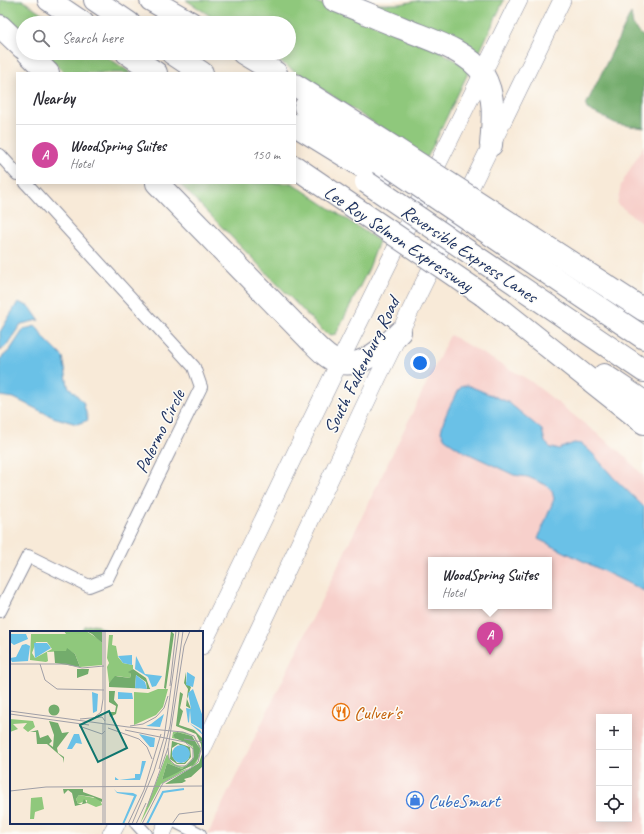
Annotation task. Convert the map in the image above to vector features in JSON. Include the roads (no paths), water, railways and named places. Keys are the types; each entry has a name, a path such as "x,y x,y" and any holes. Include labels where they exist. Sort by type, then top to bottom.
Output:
{"highway":[{"path":"49,0 73,16"},
{"path":"95,0 119,16"},
{"path":"150,0 172,16"},
{"path":"150,0 179,16"},
{"path":"334,0 455,51 471,62 483,74 491,94 493,104 491,145"},
{"path":"0,26 16,41"},
{"path":"35,60 47,72"},
{"path":"137,60 155,72"},
{"path":"182,60 200,72"},
{"path":"235,60 253,72"},
{"path":"255,60 274,72"},
{"path":"296,86 382,168"},
{"path":"296,102 382,168 503,250 644,338"},
{"path":"296,125 382,168"},
{"path":"296,135 382,168"},
{"name":"Lee Roy Selmon Expressway","path":"296,168 483,295"},
{"path":"158,184 328,357 339,363 355,362 382,350 400,332"},
{"path":"503,250 644,310"},
{"path":"503,250 644,358"},
{"name":"Reversible Express Lanes","path":"503,250 644,371"},
{"path":"483,295 644,402"},
{"path":"483,295 644,423"}],"street":[{"name":"South Falkenburg Road","path":"203,644 339,363 519,0"},
{"name":"South Falkenburg Road","path":"203,748 400,332 562,0"},
{"path":"0,155 16,173"},
{"name":"Palermo Circle","path":"0,611 28,556 89,586 107,579 201,387 194,367 27,184"},
{"path":"111,834 116,824"},
{"path":"137,824 146,834"},
{"path":"162,834 167,824"},
{"path":"180,824 200,834"}],"water":[{"path":"18,302 30,307 39,320 21,324 6,346 0,351 0,332"},
{"path":"36,326 45,339 63,357 68,386 83,402 88,420 77,424 53,417 14,398 0,396 0,359 10,350 24,329"},
{"path":"467,385 508,402 542,430 545,442 551,448 559,449 574,443 582,444 644,507 644,591 538,539 554,499 552,491 546,485 528,477 514,475 463,451 445,439 441,432 446,414 461,387"}],"place":[{"name":"WoodSpring Suites","path":"490,655"},
{"name":"Culver's","path":"341,712"},
{"name":"CubeSmart","path":"415,800"}]}
